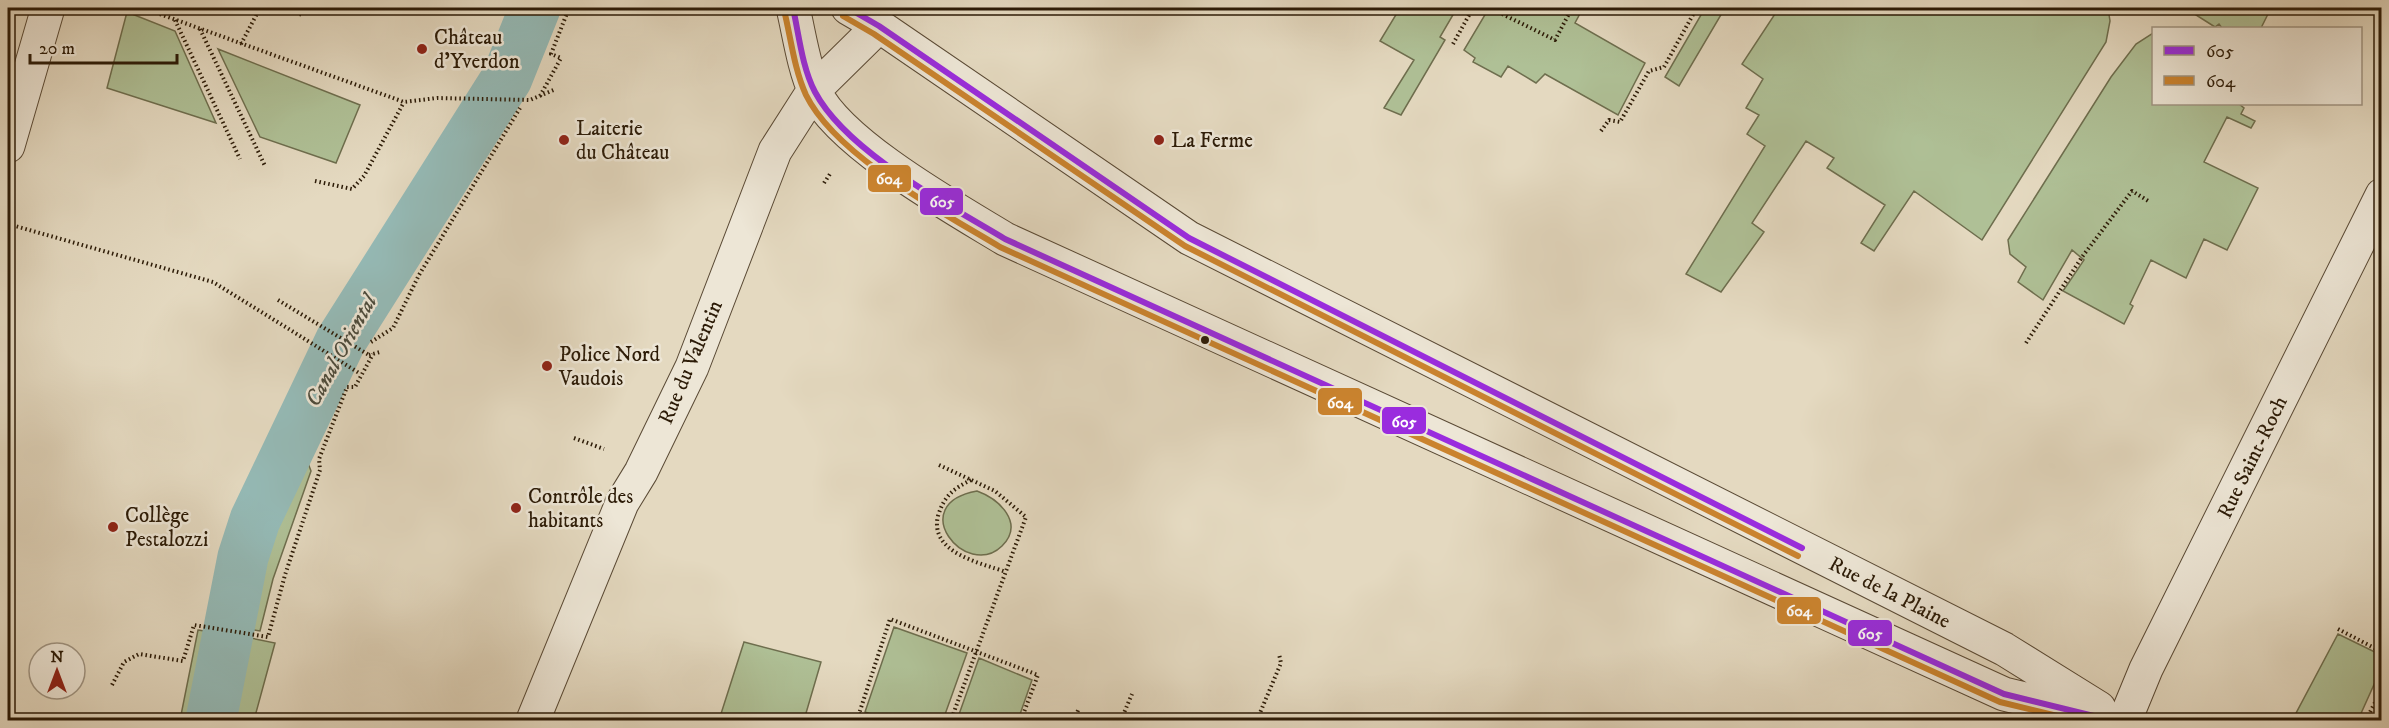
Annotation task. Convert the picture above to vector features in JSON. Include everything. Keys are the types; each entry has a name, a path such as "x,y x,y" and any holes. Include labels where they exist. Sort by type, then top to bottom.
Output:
{"street":[{"path":"8,147 48,8"},
{"name":"Rue de la Plaine","path":"793,8 814,90 827,110 854,139 956,209 1005,239 2004,694 2110,720"},
{"name":"Rue de la Plaine","path":"848,8 879,26 1189,238 2004,649 2118,720"},
{"name":"Rue du Valentin","path":"533,720 622,503 641,472 692,367 775,151 814,90 879,26"},
{"name":"Rue Saint-Roch","path":"2125,720 2152,658 2382,195"}],"path":[{"path":"143,8 404,102 437,98 530,100 556,89"},
{"path":"241,44 260,8"},
{"path":"284,8 302,15 305,9"},
{"path":"540,96 561,58 551,54 569,8"},
{"path":"1453,44 1473,8"},
{"path":"1490,8 1554,40 1572,8"},
{"path":"1601,131 1609,120 1620,122 1649,71 1664,68 1695,11 1690,8"},
{"path":"174,19 240,159"},
{"path":"200,28 265,166"},
{"path":"315,181 352,189 364,176 404,102"},
{"path":"371,342 393,328 418,275 520,108"},
{"path":"2026,343 2082,257 2132,190 2150,202"},
{"path":"8,224 213,282 363,375"},
{"path":"278,300 371,355 380,352"},
{"path":"112,685 124,662 139,654 183,661 194,626 268,637 285,575 320,470 319,459 348,384 356,387 371,355"},
{"path":"574,438 611,452"},
{"path":"939,465 995,491 1026,517 951,720"},
{"path":"972,479 951,490 941,507 936,525 940,538 952,551 1006,572"},
{"path":"857,720 890,619 1038,675 1021,720"},
{"path":"2338,629 2382,652"},
{"path":"1257,720 1281,663 1279,654"},
{"path":"2366,720 2382,689"},
{"path":"1121,720 1132,694"},
{"path":"1074,720 1079,708"},
{"path":"859,714 877,720"}],"green space":[{"path":"1400,8 1457,8 1440,37 1445,40 1401,115 1384,108 1414,60 1380,41"},
{"path":"1489,8 1583,8 1575,23 1645,63 1618,115 1545,74 1536,83 1508,66 1501,77 1473,62 1475,58 1464,50"},
{"path":"1705,8 1725,8 1679,86 1665,77"},
{"path":"1765,8 2108,8 2110,21 2106,42 1982,240 1914,191 1874,251 1861,243 1885,205 1827,168 1834,158 1806,141 1752,223 1764,232 1721,292 1686,274 1765,146 1747,134 1759,115 1746,108 1763,79 1742,64 1775,14"},
{"path":"2185,8 2271,8 2262,27 2221,27 2219,24 2215,27"},
{"path":"127,12 175,31 216,123 107,88"},
{"path":"2152,34 2152,105 2240,105 2244,108 2241,114 2255,121 2251,128 2227,117 2204,162 2258,188 2227,250 2204,239 2186,278 2151,260 2130,304 2133,306 2124,324 2063,291 2084,260 2072,250 2043,300 2018,282 2026,267 2010,254 2008,240 2111,77 2136,44"},
{"path":"218,49 360,105 336,163 260,137"},
{"path":"315,412 323,429 308,463 311,471 273,579 260,631 248,629 267,535"},
{"path":"977,491 1001,506 1010,521 1011,529 1002,546 988,554 973,554 959,547 949,536 943,523 945,510 956,499"},
{"path":"894,627 967,653 943,720 890,720 865,712"},
{"path":"198,630 217,633 199,720 180,720"},
{"path":"2338,634 2381,655 2381,669 2358,720 2301,720 2294,717"},
{"path":"246,637 275,643 254,720 231,720"},
{"path":"744,642 821,662 804,720 719,720"},
{"path":"979,658 1032,680 1018,720 957,720"}],"waterway":[{"name":"Canal Oriental","path":"211,720 243,557 255,520 340,342 507,78 535,8"}],"transit line":[{"name":"605","path":"793,8 807,72 815,92 830,114 874,156 900,175 1005,239 2004,694 2110,720"},
{"name":"605","path":"848,8 879,26 1189,238 1802,548"},
{"name":"604","path":"784,10 796,64 806,95 821,118 841,140 892,181 1000,247 2000,702 2074,720"},
{"name":"604","path":"843,16 874,34 1185,246 1798,556"}],"place":[{"name":"Château d'Yverdon","path":"422,49"},
{"name":"Laiterie du Château","path":"564,140"},
{"name":"La Ferme","path":"1159,140"},
{"name":"Police Nord Vaudois","path":"547,366"},
{"name":"Contrôle des habitants","path":"516,508"},
{"name":"Collège Pestalozzi","path":"113,527"}]}
